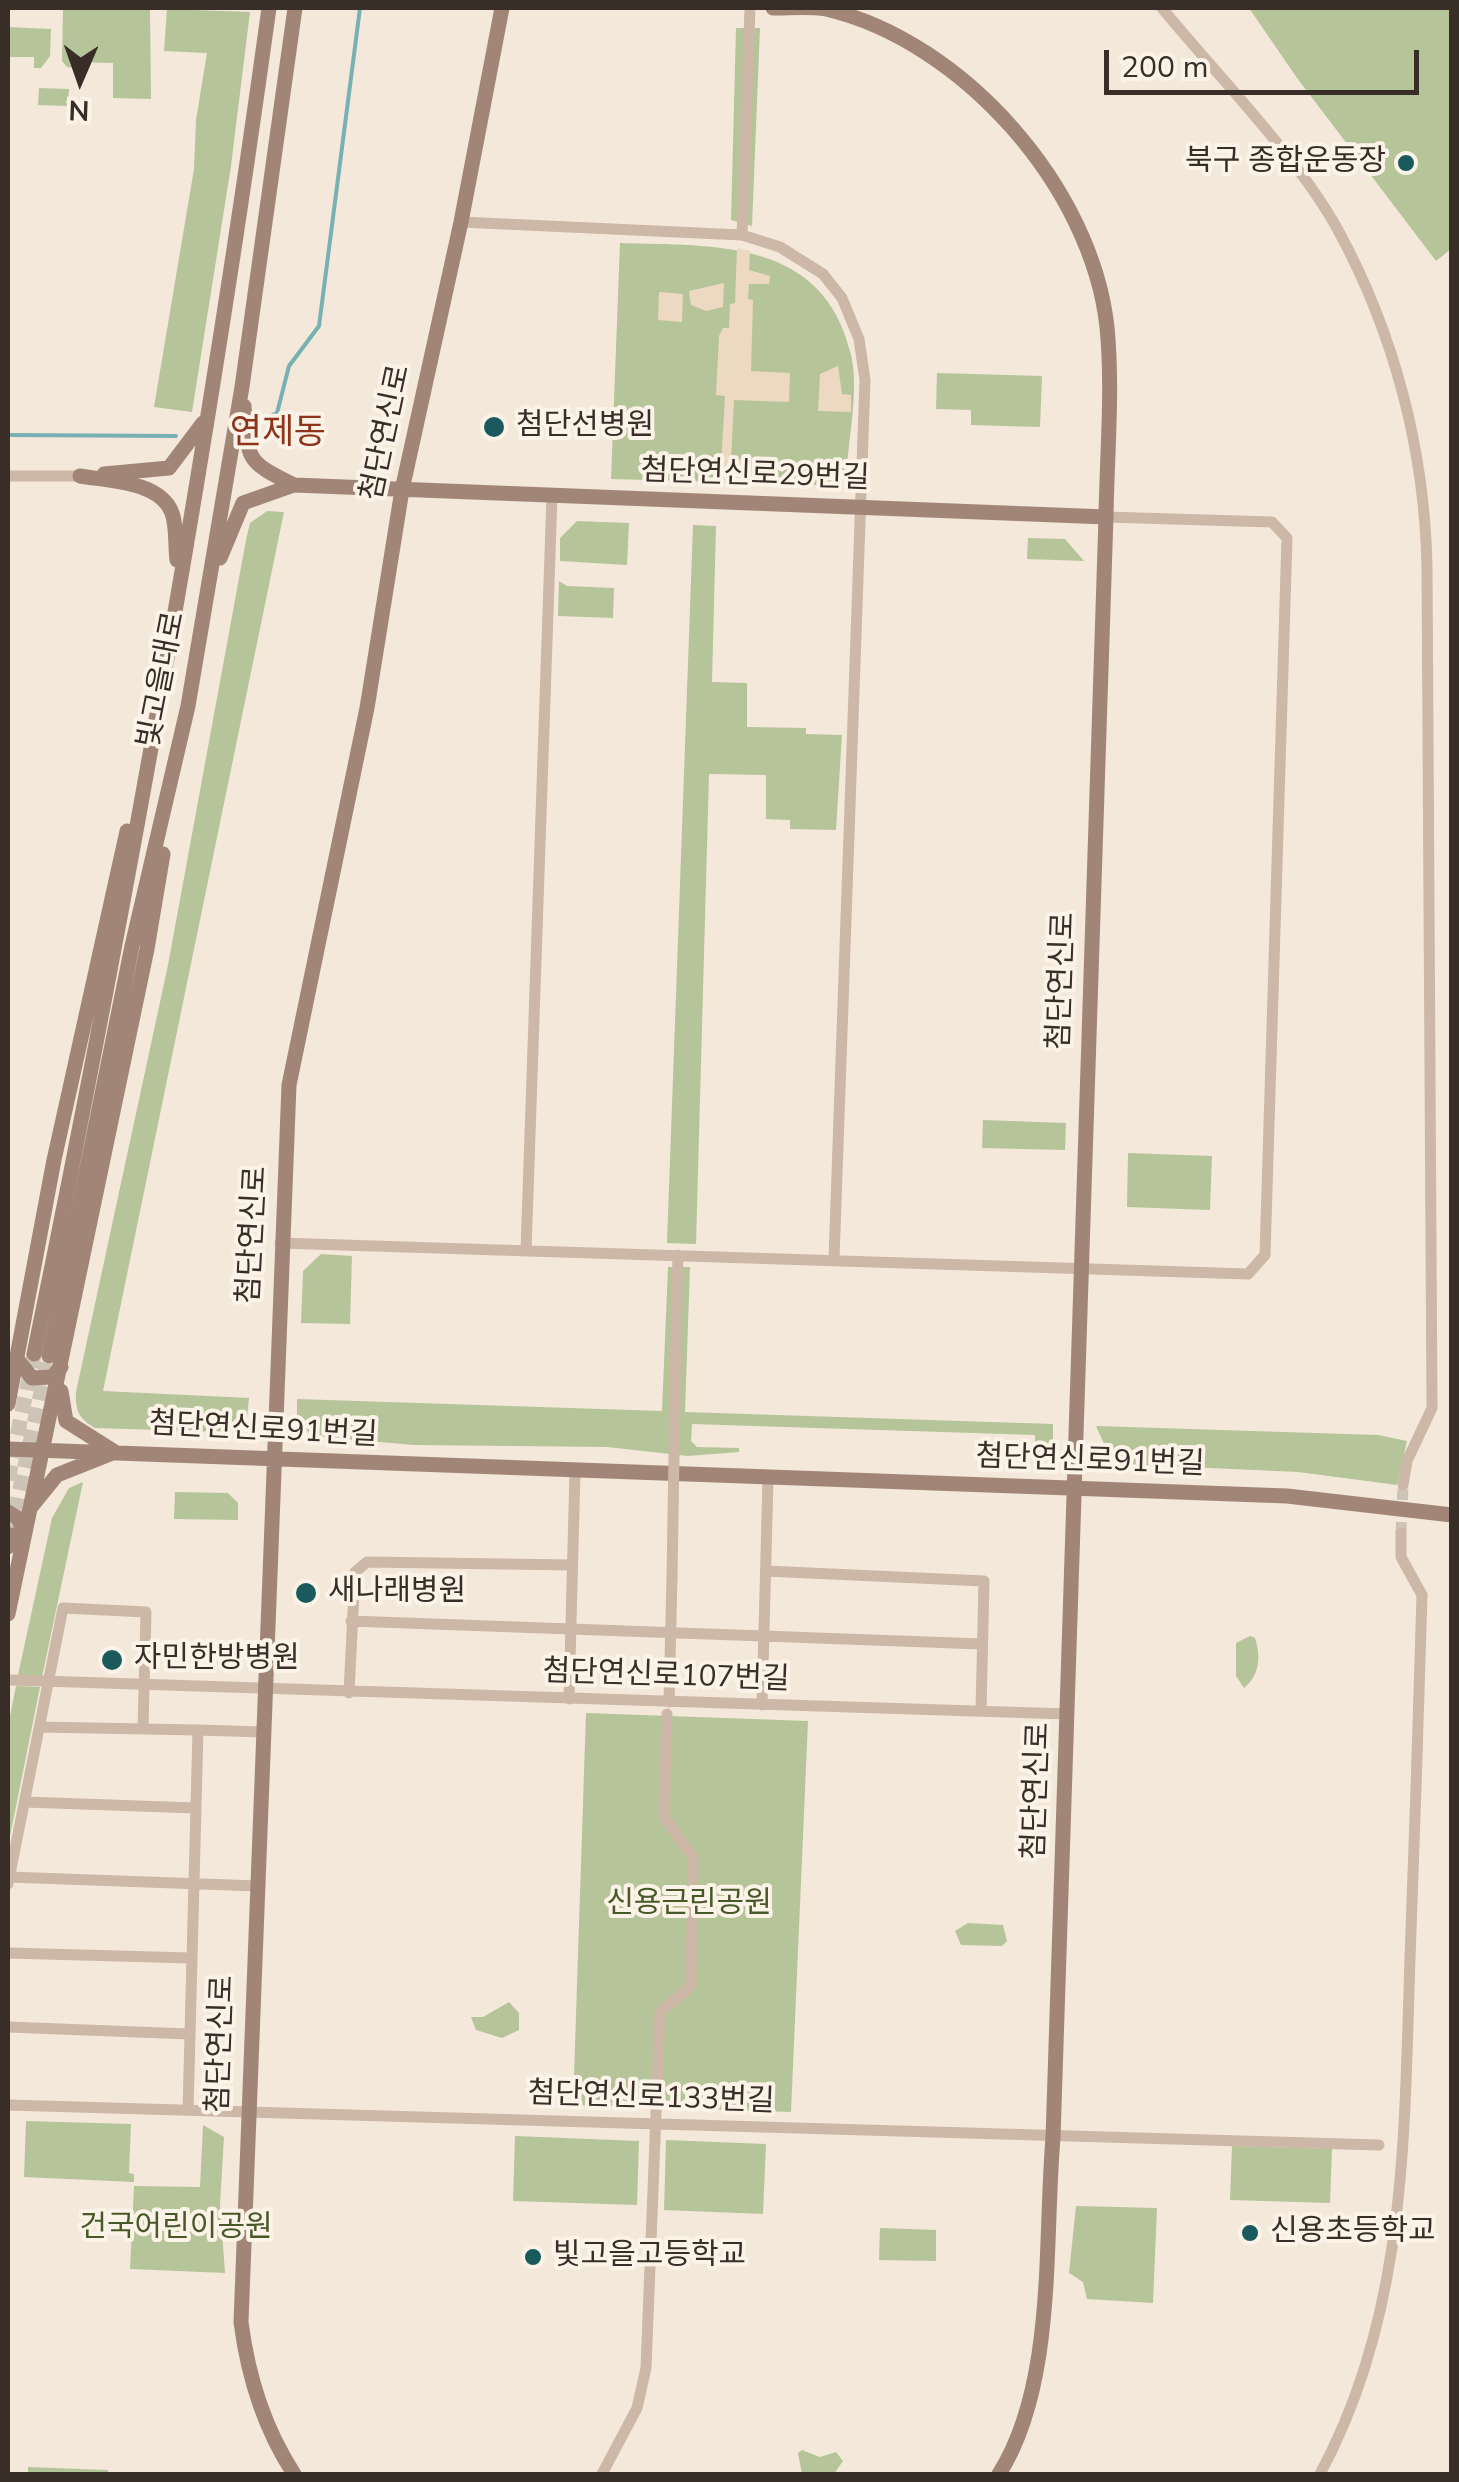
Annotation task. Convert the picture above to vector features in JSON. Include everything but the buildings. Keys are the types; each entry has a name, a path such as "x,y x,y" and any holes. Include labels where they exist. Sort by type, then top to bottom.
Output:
{"street":[{"name":"첨단연신로","path":"294,2474 264,2420 246,2359 241,2306 280,1242 290,1085 367,708 402,490 462,222 502,8"},
{"path":"742,234 750,8"},
{"name":"첨단연신로","path":"773,8 825,9 894,37 950,70 1017,132 1062,195 1085,240 1107,326 1106,517 1053,2138 1038,2353 1031,2399 999,2474"},
{"path":"1162,8 1311,189 1338,229 1385,338 1414,437 1427,540 1432,1408 1407,1461 1403,1485"},
{"name":"빛고을대로","path":"48,1359 206,419 268,10"},
{"name":"빛고을대로","path":"48,1359 132,946 188,706 242,387 295,10"},
{"path":"462,222 742,234 780,247 822,274 852,316 865,380 834,1259"},
{"path":"242,387 248,453 256,467 294,485"},
{"path":"8,476 80,476 169,468 206,419"},
{"path":"80,476 143,488 158,495 172,512 179,583"},
{"path":"209,586 243,503 294,485"},
{"name":"첨단연신로29번길","path":"294,485 1106,517"},
{"path":"526,1250 552,496"},
{"path":"280,1242 1248,1274 1265,1256 1287,538 1272,522 1106,517"},
{"path":"8,1404 101,941 158,701"},
{"path":"602,2474 615,2457 636,2408 646,2368 660,2012 691,1986 694,1857 665,1821 678,1255"},
{"path":"16,1358 32,1378 52,1377 48,1359"},
{"path":"8,1376 16,1358"},
{"path":"28,1513 40,1450 48,1359"},
{"path":"48,1359 66,1421 115,1452"},
{"name":"첨단연신로91번길","path":"8,1449 1288,1496 1452,1515"},
{"path":"13,1540 56,1474 115,1452"},
{"path":"569,1699 575,1472"},
{"path":"762,1705 768,1478"},
{"path":"8,1512 20,1519 13,1540 8,1614"},
{"path":"1320,2474 1351,2409 1371,2351 1400,2216 1422,1596 1401,1557 1402,1533"},
{"path":"349,1693 355,1572 367,1562 572,1565"},
{"path":"766,1570 984,1581 981,1711"},
{"path":"143,1729 146,1612 63,1608 8,1880 256,1886"},
{"path":"351,1621 982,1644"},
{"name":"첨단연신로107번길","path":"10,1680 569,1699 668,1708 762,1705 1068,1714"},
{"path":"39,1727 262,1732"},
{"path":"188,2110 198,1730"},
{"path":"25,1802 195,1808"},
{"path":"8,1953 192,1958"},
{"path":"8,2027 189,2034"},
{"name":"첨단연신로133번길","path":"8,2105 1053,2138"},
{"path":"1053,2138 1379,2145"}],"green space":[{"path":"63,8 150,9 151,99 113,98 113,63 75,62 75,68 67,67 62,61"},
{"name":"북구 종합운동장","path":"1249,8 1451,8 1451,249 1436,261 1297,78"},
{"path":"167,9 250,12 231,166 192,412 154,407 194,169 196,120 207,53 164,51"},
{"path":"8,27 51,29 50,56 41,68 34,68 34,57 8,57"},
{"path":"736,28 760,28 752,226 731,220"},
{"path":"39,88 69,89 68,106 38,105"},
{"path":"620,243 692,245 761,256 791,269 817,289 837,317 851,355 854,397 847,469 826,485 611,479"},
{"path":"937,373 1042,376 1040,427 971,425 971,410 936,409"},
{"path":"267,511 284,512 103,1391 249,1398 247,1418 239,1430 226,1432 95,1428 79,1413 76,1392 168,965 246,540 250,523"},
{"path":"577,521 629,523 627,565 560,561 560,538"},
{"path":"693,525 716,526 712,682 747,683 747,727 806,728 806,734 842,735 836,830 790,829 790,820 766,819 766,775 709,774 696,1244 667,1243"},
{"path":"1028,538 1065,539 1084,561 1027,559"},
{"path":"559,581 567,586 614,588 613,618 558,616"},
{"path":"983,1120 1066,1123 1065,1150 982,1148"},
{"path":"1128,1153 1212,1156 1210,1210 1127,1207"},
{"path":"321,1254 352,1256 350,1324 301,1323 303,1271"},
{"path":"668,1267 690,1267 685,1412 1053,1424 1053,1445 1035,1461 1035,1435 692,1424 691,1441 697,1447 739,1448 739,1452 688,1456 607,1447 414,1445 311,1436 297,1417 297,1399 662,1411"},
{"path":"1096,1426 1378,1435 1407,1441 1397,1485 1298,1472 1122,1464 1109,1455"},
{"path":"83,1482 42,1677 18,1675 52,1518 69,1488"},
{"path":"175,1492 228,1493 238,1503 238,1520 174,1519"},
{"path":"1250,1636 1257,1645 1258,1665 1244,1688 1236,1676 1236,1643"},
{"path":"16,1686 40,1687 8,1846 8,1726"},
{"name":"신용근린공원","path":"586,1713 808,1721 791,2112 573,2105"},
{"path":"968,1923 1003,1925 1007,1941 1002,1946 961,1945 955,1931"},
{"path":"509,2002 519,2013 519,2030 502,2038 476,2030 471,2017 483,2017"},
{"path":"26,2121 131,2124 129,2173 134,2174 134,2182 24,2177"},
{"name":"건국어린이공원","path":"203,2125 224,2137 220,2205 225,2273 130,2269 134,2186 200,2187"},
{"path":"515,2136 639,2141 637,2205 513,2201"},
{"path":"666,2140 766,2144 763,2214 664,2210"},
{"path":"1232,2146 1332,2149 1330,2203 1230,2200"},
{"path":"1076,2206 1157,2208 1153,2303 1087,2299 1083,2282 1069,2273"},
{"path":"880,2228 936,2230 936,2261 879,2260"},
{"path":"802,2450 820,2457 836,2452 843,2461 834,2474 802,2474 798,2453"},
{"path":"28,2467 108,2470 108,2474 28,2474"}],"shaded area":[{"path":"737,248 750,251 749,270 770,276 769,284 749,284 748,299 753,300 751,371 790,373 789,402 734,400 731,458 748,461 750,483 720,484 725,396 716,395 719,336 723,328 729,328 730,304 735,303"},
{"path":"724,283 723,307 706,311 691,305 689,291"},
{"path":"659,292 683,294 682,322 658,320"},
{"path":"838,366 842,394 851,395 851,412 818,411 820,374"}],"waterway":[{"path":"259,421 277,413 289,366 319,326 360,8"},
{"path":"8,435 176,436"}],"tunnel":[{"path":"8,1480 34,1354"},
{"path":"10,1535 49,1356"},
{"path":"1401,1533 1403,1485"}],"place":[{"name":"북구 종합운동장","path":"1406,163"},
{"name":"첨단선병원","path":"494,427"},
{"name":"새나래병원","path":"306,1593"},
{"name":"자민한방병원","path":"112,1660"},
{"name":"신용초등학교","path":"1250,2233"},
{"name":"빛고을고등학교","path":"533,2257"}],"district":[{"name":"연제동","path":"278,435"}]}
